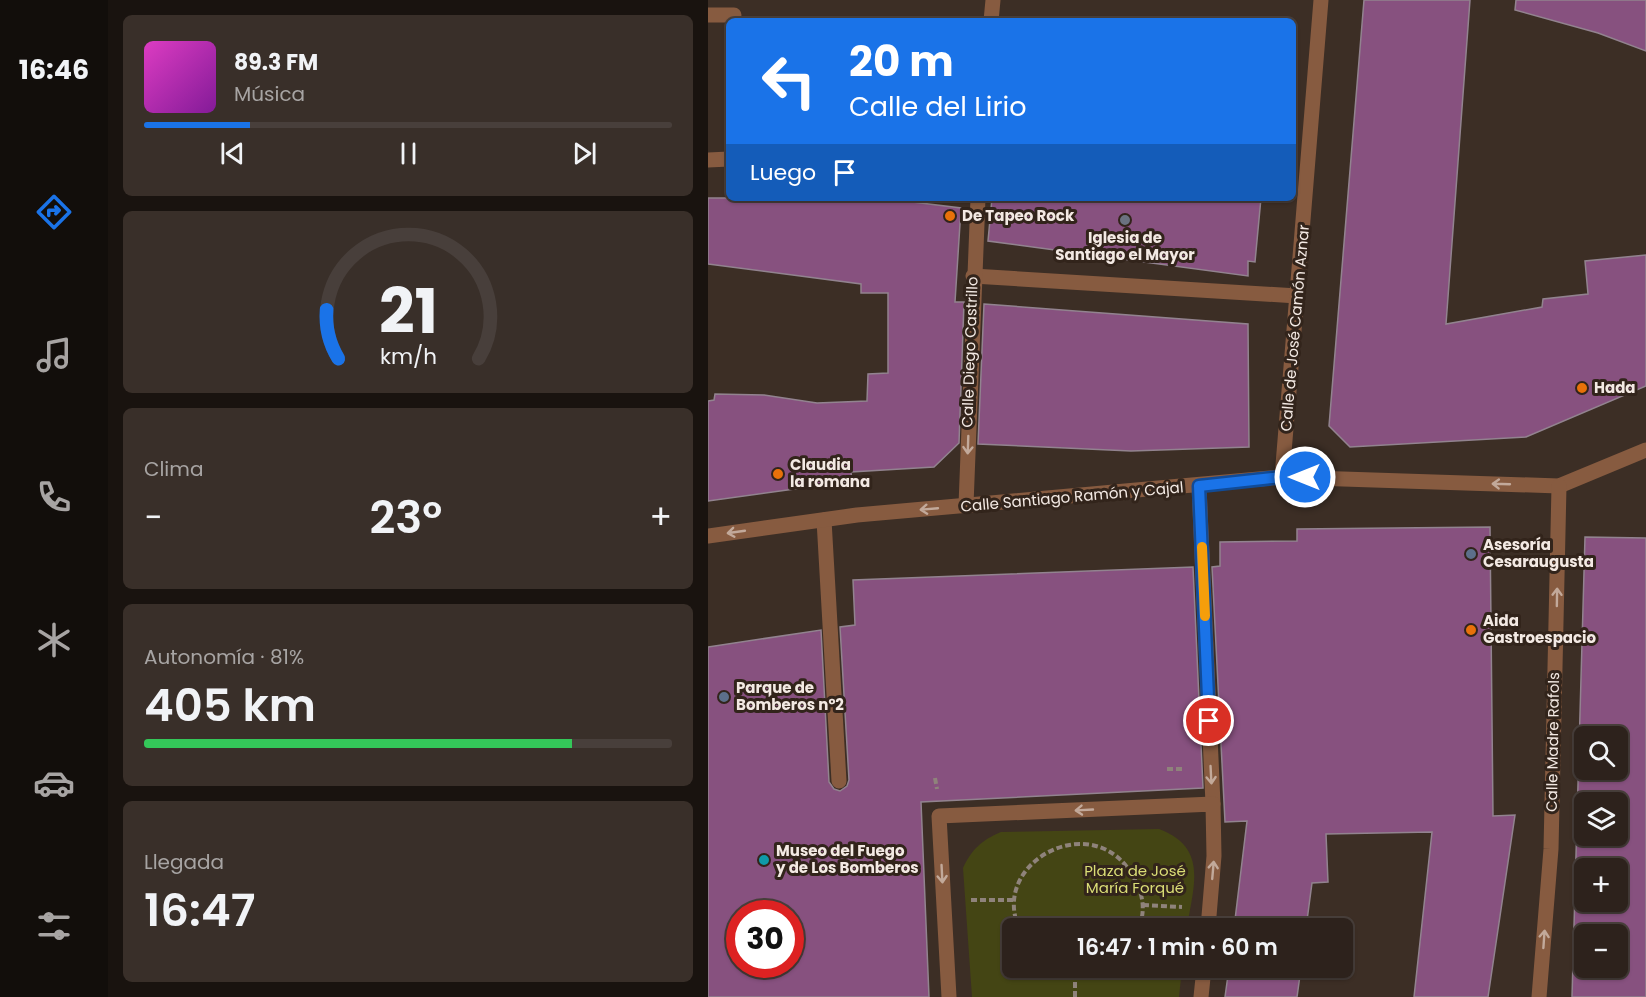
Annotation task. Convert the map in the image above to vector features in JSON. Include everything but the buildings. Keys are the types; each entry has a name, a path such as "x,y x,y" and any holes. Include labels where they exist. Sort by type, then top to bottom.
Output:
{"street":[{"path":"991,18 993,0"},
{"name":"Calle de José Camón Aznar","path":"1282,477 1321,0"},
{"path":"708,15 734,12"},
{"path":"708,160 726,159"},
{"name":"Calle Diego Castrillo","path":"966,505 973,276 978,201"},
{"path":"973,276 1297,296"},
{"name":"Calle Santiago Ramón y Cajal","path":"708,536 824,520 966,505 1282,477 1559,486 1646,450"},
{"path":"1199,486 1214,845 1209,918"},
{"name":"Calle Madre Rafols","path":"1539,997 1551,849 1559,486"},
{"path":"824,520 839,781"},
{"path":"949,997 939,816 1213,804"},
{"path":"1201,997 1203,978"}],"path":[{"path":"1018,918 1016,900 1028,868 1050,850 1071,843 1097,845 1110,850 1128,865 1142,893 1142,918"},
{"path":"944,901 1016,900"},
{"path":"1143,905 1210,908"},
{"path":"1075,978 1075,997"}],"green space":[{"name":"Plaza de José María Forqué","path":"1159,829 1175,837 1185,847 1194,870 1189,918 1002,918 1002,978 1181,978 1179,997 972,997 963,868 978,846 1001,832"}],"slow traffic":[{"path":"1202,547 1205,616"}],"place":[{"name":"De Tapeo Rock","path":"950,216"},
{"name":"Iglesia de Santiago el Mayor","path":"1125,220"},
{"name":"Hada","path":"1582,388"},
{"name":"Claudia la romana","path":"778,474"},
{"name":"Asesoría Cesaraugusta","path":"1471,554"},
{"name":"Aida Gastroespacio","path":"1471,630"},
{"name":"Parque de Bomberos n°2","path":"724,697"},
{"name":"Museo del Fuego y de Los Bomberos","path":"764,860"}],"route":[{"path":"1209,721 1199,486 1282,477 1305,477"}]}
